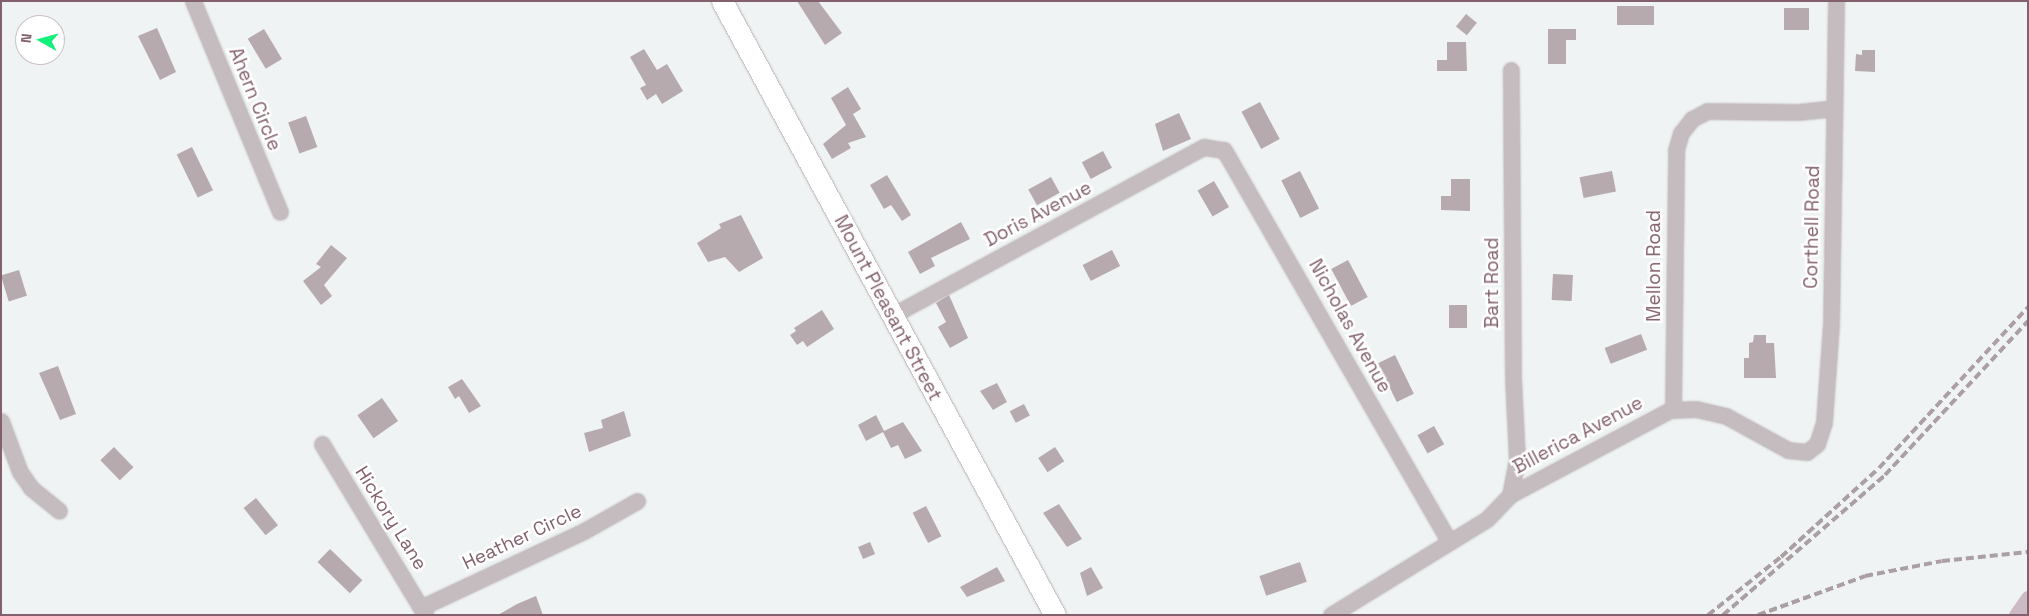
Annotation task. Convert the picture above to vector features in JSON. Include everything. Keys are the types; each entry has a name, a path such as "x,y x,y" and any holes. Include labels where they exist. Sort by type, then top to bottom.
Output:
{"main road":[{"name":"Mount Pleasant Street","path":"722,1 891,316 1055,615"}],"street":[{"name":"Ahern Circle","path":"193,1 280,212"},
{"name":"Corthell Road","path":"1812,449 1824,422 1831,324 1836,1"},
{"name":"Bart Road","path":"1510,495 1517,460 1513,370 1511,70"},
{"name":"Mellon Road","path":"1673,410 1676,150 1685,125 1707,111 1798,112 1834,108"},
{"name":"Nicholas Avenue","path":"1204,148 1217,147 1230,154 1449,542"},
{"name":"Doris Avenue","path":"891,316 1204,148"},
{"name":"Billerica Avenue","path":"1331,615 1492,515 1510,495 1673,410 1696,409 1726,416 1788,450 1812,449"},
{"path":"3,430 20,472 31,488 59,511"},
{"name":"Hickory Lane","path":"322,444 423,611"},
{"name":"Heather Circle","path":"423,611 584,531 637,501"}],"building":[{"path":"797,1 818,1 842,33 825,45"},
{"path":"1617,6 1654,6 1654,25 1617,25"},
{"path":"1784,8 1809,8 1809,30 1784,30"},
{"path":"1466,14 1477,23 1467,35 1456,26"},
{"path":"157,28 176,72 160,80 138,36"},
{"path":"264,29 282,59 266,69 248,39"},
{"path":"1548,29 1576,29 1576,40 1566,40 1566,64 1548,64"},
{"path":"1447,42 1466,42 1467,71 1437,71 1437,60 1447,60"},
{"path":"644,49 657,70 667,64 683,91 662,104 656,94 647,100 640,88 646,85 630,57"},
{"path":"1862,50 1875,50 1875,72 1855,71 1856,54 1862,55"},
{"path":"848,87 861,109 853,114 866,137 848,143 851,148 832,159 823,144 846,125 831,98"},
{"path":"1260,102 1280,139 1261,149 1241,112"},
{"path":"1179,113 1191,139 1163,151 1155,124"},
{"path":"306,116 317,147 299,154 288,122"},
{"path":"192,147 213,190 198,198 177,154"},
{"path":"1103,151 1112,168 1091,179 1082,162"},
{"path":"1300,171 1319,208 1300,218 1281,181"},
{"path":"1612,171 1616,192 1584,198 1580,177"},
{"path":"887,175 911,215 902,221 891,205 884,209 870,185"},
{"path":"1051,177 1060,193 1037,205 1028,190"},
{"path":"1451,179 1470,179 1470,211 1441,210 1441,196 1451,196"},
{"path":"1214,181 1229,207 1213,216 1198,190"},
{"path":"741,215 763,258 739,272 725,257 708,262 697,243 721,228 719,224"},
{"path":"961,222 970,239 931,258 935,266 920,274 908,252"},
{"path":"331,245 347,258 324,285 332,296 321,305 303,281 321,267 316,264"},
{"path":"1112,250 1120,266 1091,281 1083,265"},
{"path":"1348,260 1368,297 1351,306 1331,269"},
{"path":"19,270 27,296 9,301 1,276"},
{"path":"1553,274 1573,275 1572,301 1552,300"},
{"path":"949,295 968,338 950,348 938,327 946,322 936,303"},
{"path":"1449,305 1467,305 1467,328 1449,328"},
{"path":"822,310 834,329 807,347 803,341 797,345 790,335 796,331 794,328"},
{"path":"1641,334 1647,350 1611,364 1605,348"},
{"path":"1754,335 1766,335 1766,343 1774,343 1776,378 1744,378 1744,358 1749,358 1749,343 1753,342"},
{"path":"1395,355 1414,394 1397,402 1378,363"},
{"path":"58,366 76,414 60,420 39,373"},
{"path":"462,379 481,406 469,413 459,396 455,399 448,387"},
{"path":"997,383 1007,402 993,410 980,391"},
{"path":"382,398 398,421 373,438 357,415"},
{"path":"1024,404 1030,416 1016,423 1010,411"},
{"path":"624,411 631,436 589,452 584,433 603,428 601,420"},
{"path":"876,415 884,431 903,422 922,451 905,459 898,445 891,448 883,432 866,441 858,425"},
{"path":"1434,426 1444,444 1428,454 1417,435"},
{"path":"114,447 133,467 120,480 100,460"},
{"path":"1055,447 1064,461 1047,472 1038,458"},
{"path":"256,498 278,525 266,535 244,508"},
{"path":"1059,504 1082,539 1067,547 1043,513"},
{"path":"926,506 941,536 928,543 913,513"},
{"path":"870,542 875,554 863,559 858,547"},
{"path":"330,549 362,580 350,593 317,562"},
{"path":"1300,562 1307,582 1266,596 1259,576"},
{"path":"997,567 1005,581 967,597 960,587"},
{"path":"1091,567 1103,588 1087,596 1080,573"},
{"path":"536,596 543,615 498,615 517,604"}],"waterway":[{"path":"2016,615 2028,598"}],"railway":[{"path":"1708,615 1781,557 1879,468 2028,307"},
{"path":"1723,615 1885,475 2028,321"},
{"path":"1758,615 1865,576 1942,561 2028,552"}]}
